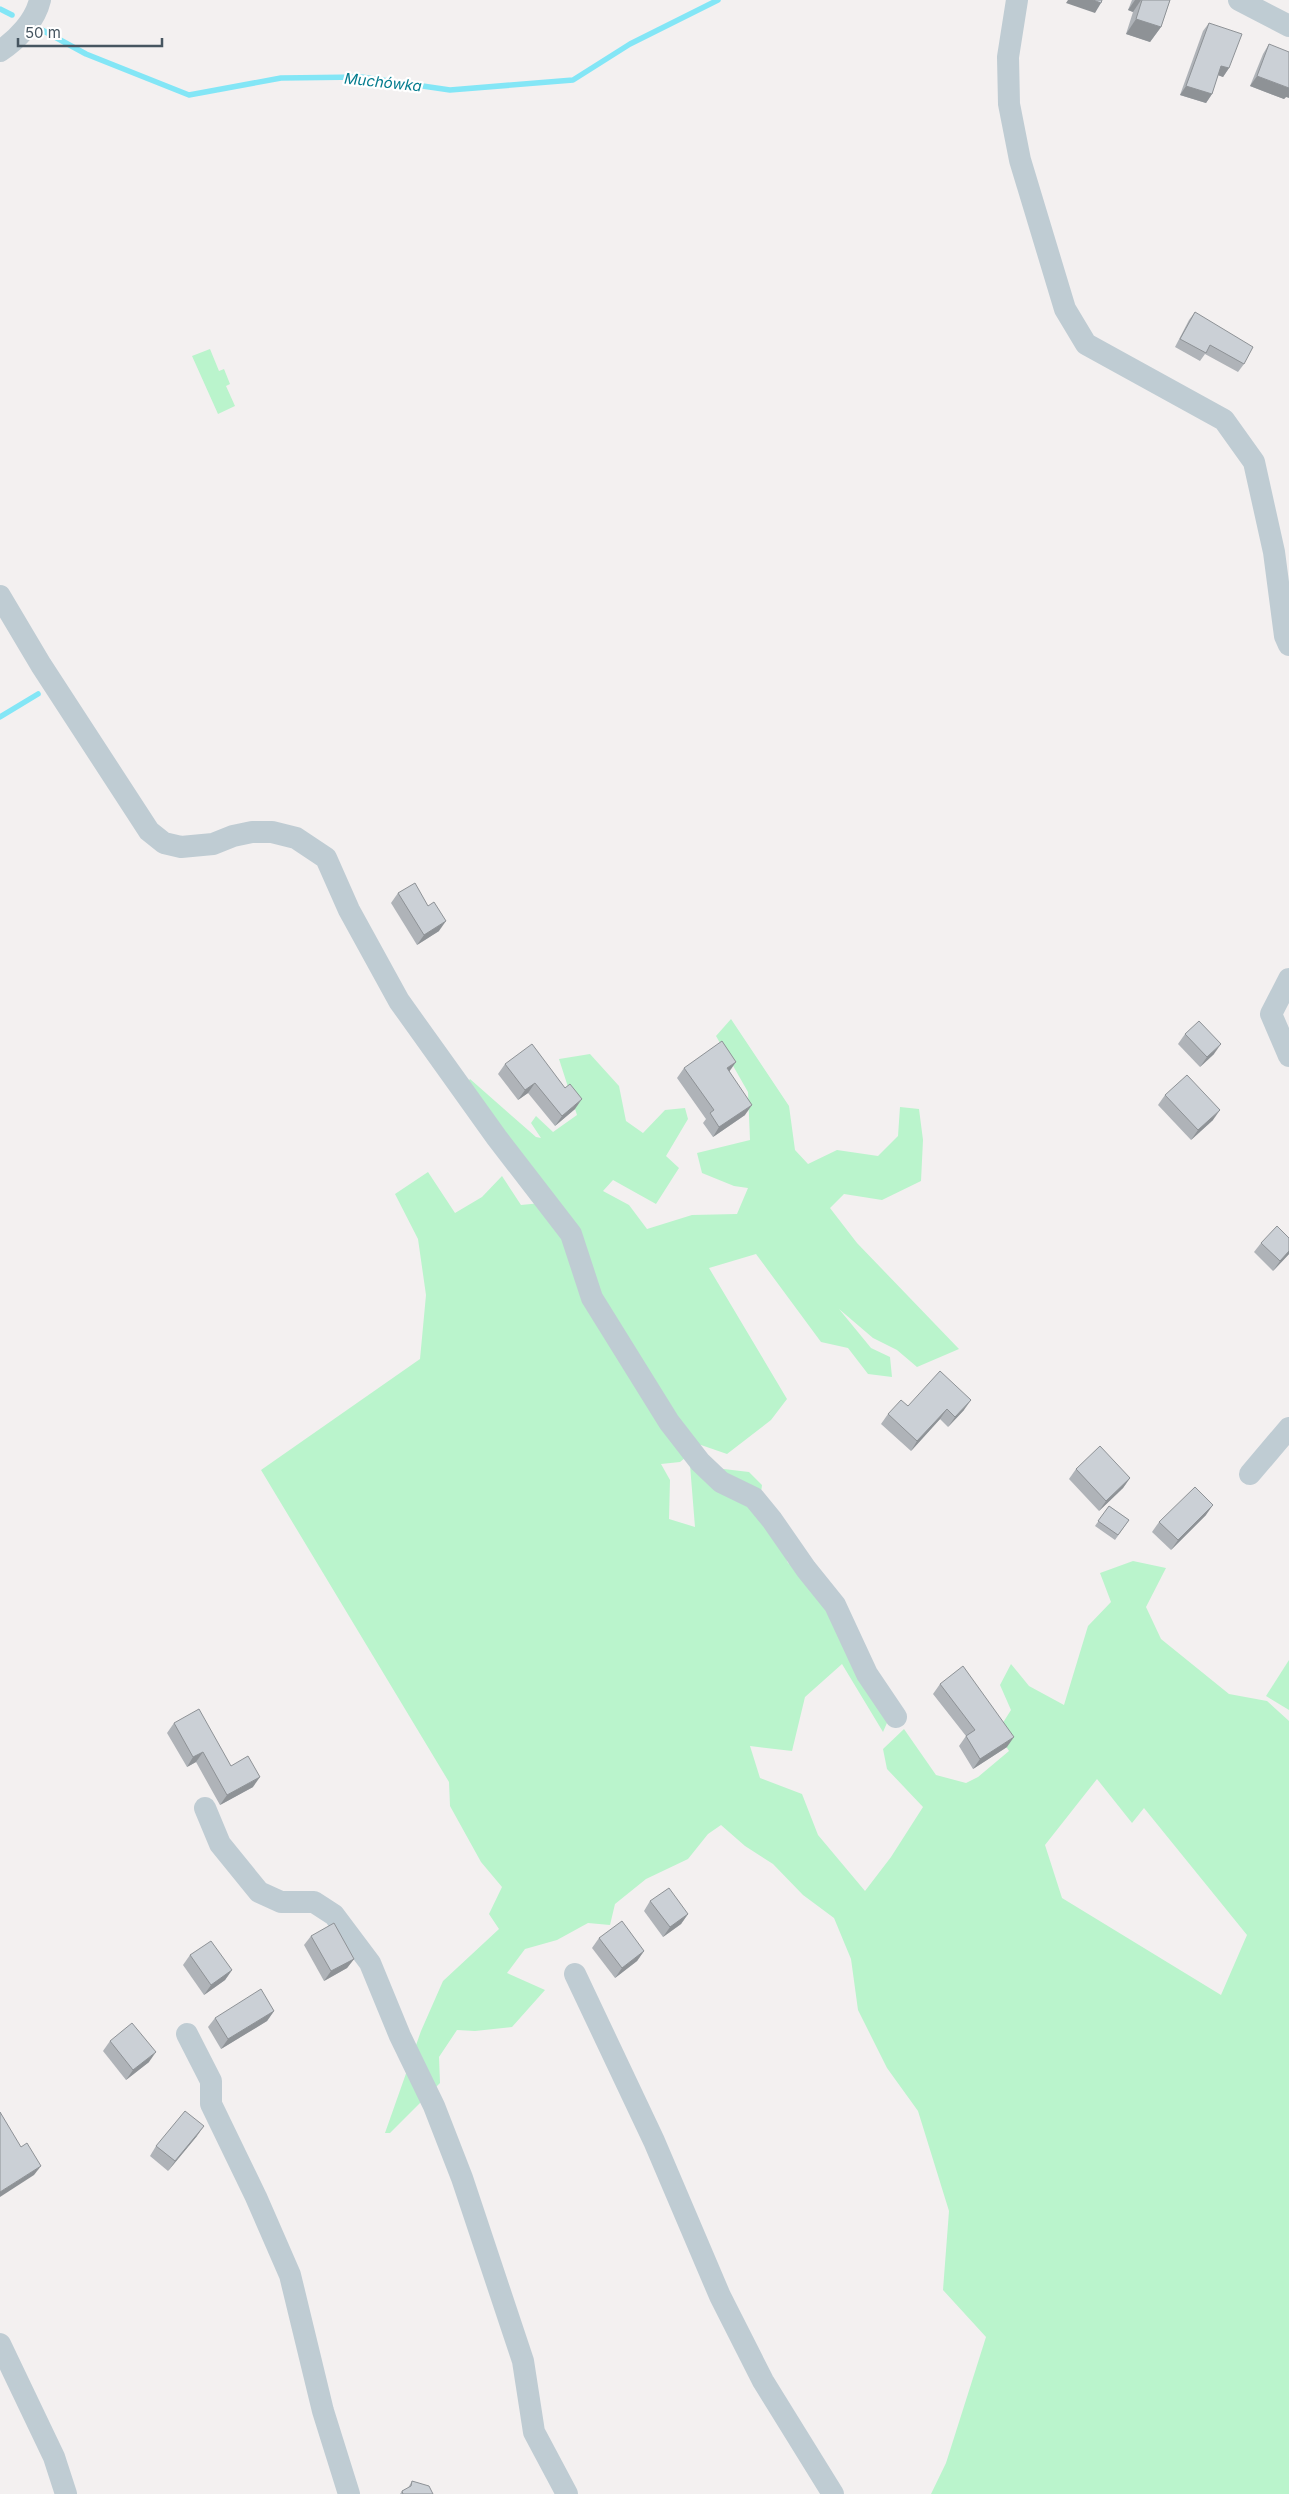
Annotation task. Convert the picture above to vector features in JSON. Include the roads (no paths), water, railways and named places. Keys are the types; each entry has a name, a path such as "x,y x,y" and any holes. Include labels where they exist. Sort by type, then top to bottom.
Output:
{"street":[{"path":"0,51 18,36 37,14 40,0"},
{"path":"1016,0 1008,57 1009,104 1020,160 1065,309 1086,344 1224,420 1254,462 1274,552 1285,636 1289,646"},
{"path":"1239,0 1263,6 1289,26"},
{"path":"0,596 93,748 149,831 164,843 180,847 213,844 232,836 252,832 272,832 296,838 326,858 349,910 398,1001 497,1138 571,1234 592,1298 669,1422 700,1462 721,1482 754,1498 772,1520 834,1605 867,1674 896,1717"},
{"path":"1289,979 1271,1014 1289,1056"},
{"path":"1250,1474 1289,1428"},
{"path":"205,1808 220,1844 259,1892 281,1902 314,1902 334,1915 370,1963 400,2036 434,2106 462,2178 523,2360 534,2432 567,2494"},
{"path":"575,1974 654,2141 720,2296 768,2390 832,2494"},
{"path":"187,2034 210,2081 211,2104 256,2197 290,2275 323,2411 349,2494"},
{"path":"0,2344 54,2457 66,2494"}],"waterway":[{"name":"Muchówka","path":"42,30 86,54 189,95 281,78 361,77 450,90 573,80 630,44 718,0"},
{"name":"Muchówka","path":"0,9 12,15"},
{"path":"0,717 38,694"}]}
